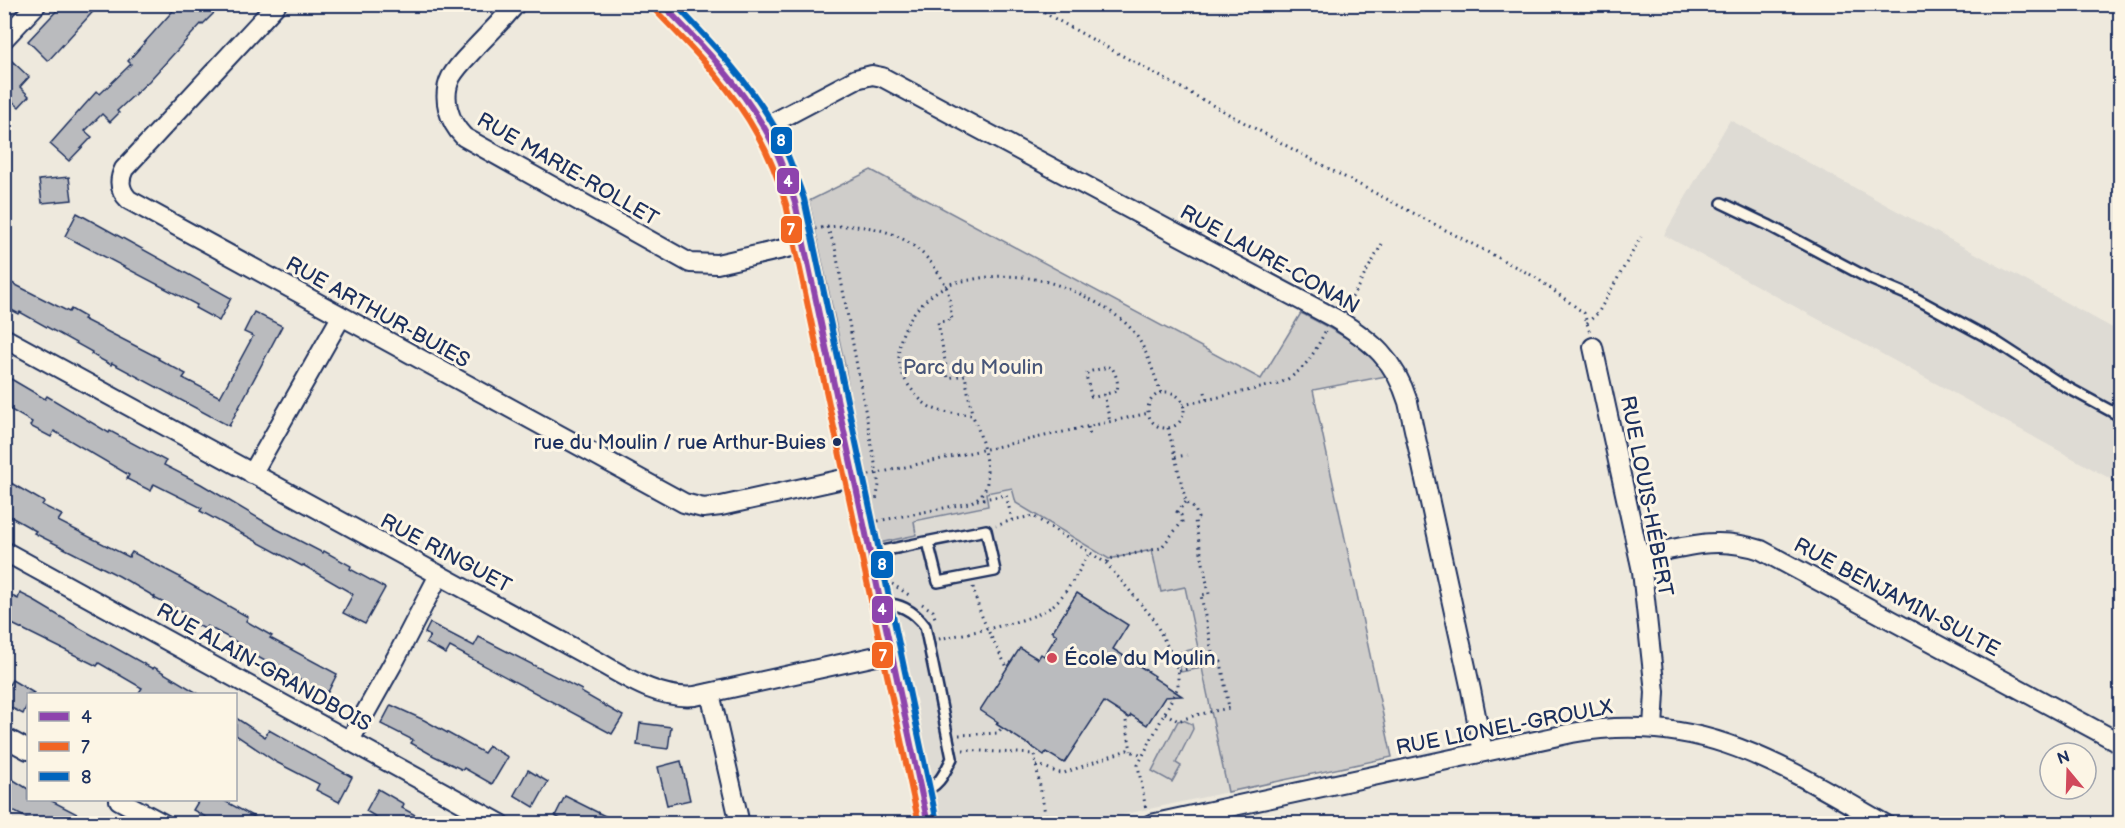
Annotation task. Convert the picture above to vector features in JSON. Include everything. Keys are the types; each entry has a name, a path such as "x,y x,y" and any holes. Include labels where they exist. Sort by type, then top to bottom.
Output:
{"street":[{"path":"4,39 36,4"},
{"name":"RUE ARTHUR-BUIES","path":"277,4 132,159 121,175 120,186 127,198 341,317 692,506 722,506 858,477"},
{"name":"RUE MARIE-ROLLET","path":"516,4 460,64 450,81 447,98 449,114 455,127 464,137 690,263 717,264 809,237"},
{"path":"662,4 703,48 765,127 809,237 858,477 869,554 928,824"},
{"name":"RUE LAURE-CONAN","path":"765,127 856,80 872,75 882,77 1316,309 1370,343 1394,368 1408,402 1472,690 1483,752"},
{"path":"252,474 341,317"},
{"name":"RUE RINGUET","path":"4,338 650,689 682,697 710,693 890,653"},
{"name":"RUE LOUIS-HÉBERT","path":"1593,347 1639,556 1655,692 1653,728"},
{"name":"RUE BENJAMIN-SULTE","path":"1639,556 1712,542 1731,542 1761,550 2121,743"},
{"name":"RUE ALAIN-GRANDBOIS","path":"4,551 501,824"},
{"path":"350,740 439,575"},
{"path":"710,693 740,824"},
{"name":"RUE LIONEL-GROULX","path":"1149,818 1588,730 1622,727 1653,728 1696,734 1743,748 1793,772 1885,824"},
{"path":"4,737 27,749"},
{"path":"121,801 164,824"}],"lane":[{"path":"1722,203 1868,278 1912,297 1998,344 2061,384 2121,416"},
{"path":"869,554 986,530 995,571 938,582 928,542"},
{"path":"880,605 891,603 902,607 913,613 925,626 952,758 936,785 921,792"}],"path":[{"path":"1028,4 1318,163 1535,277 1584,313 1593,347"},
{"path":"809,237 827,227 868,225 902,238 919,251 945,285 952,320 938,322 948,378 965,375 972,415 983,450 987,483 977,500"},
{"path":"827,227 837,257 879,485 876,500 869,505"},
{"path":"1587,323 1598,313 1641,237"},
{"path":"1343,313 1382,244"},
{"path":"972,415 950,414 929,407 911,389 902,372 899,360 900,345 902,333 909,318 945,285 991,276 1010,275 1044,280 1086,297 1118,317 1133,332 1146,353 1161,393"},
{"path":"1183,405 1278,384 1291,379 1308,363 1327,327"},
{"path":"1108,367 1115,372 1118,388 1117,391 1104,394 1091,396 1086,375 1088,372 1108,367"},
{"path":"1205,392 1207,400"},
{"path":"1161,393 1174,394 1179,397 1183,405 1182,419 1178,424 1168,428 1155,424 1149,413 1150,402 1161,393"},
{"path":"1104,394 1110,422"},
{"path":"858,477 1149,413"},
{"path":"1088,427 1090,436"},
{"path":"1168,428 1186,502 1197,513 1198,518 1196,521 1209,594 1201,596 1214,663"},
{"path":"1175,457 1187,455"},
{"path":"873,522 1006,495 1012,520"},
{"path":"1106,563 1109,559 1161,548 1182,522 1181,514 1177,512 1186,502"},
{"path":"1004,522 1033,516 1090,552 1106,563 1160,627 1178,671 1178,687 1142,755 1138,769 1149,818"},
{"path":"939,639 1028,617 1051,608 1090,552"},
{"path":"975,597 985,628 1007,667"},
{"path":"1165,713 1178,721 1229,708 1221,662 1178,671"},
{"path":"1125,715 1131,751"},
{"path":"959,735 998,733 1002,728"},
{"path":"963,750 1036,752 1036,766 1047,824"},
{"path":"1036,766 1041,765 1054,772 1064,773 1126,750 1142,755"}],"shaded area":[{"path":"1730,120 2120,332 2120,484 1664,235"},
{"name":"École du Moulin","path":"1012,488 1175,545 1228,792 1084,823 941,823 879,543 916,535 913,521 988,506 986,493"}],"green space":[{"name":"Parc du Moulin","path":"871,170 1261,379 1301,313 1348,339 1378,365 1386,376 1313,390 1392,757 1228,792 1202,668 1181,672 1177,653 1198,648 1185,587 1161,592 1152,550 1109,559 1016,503 1012,488 986,493 988,506 914,521 916,535 879,543 858,445 845,366 809,201"},
{"path":"1183,720 1192,724 1193,729 1176,763 1181,766 1172,782 1152,771 1178,721"}],"building":[{"path":"63,4 100,4 48,61 28,41"},
{"path":"179,4 223,4 117,111 119,113 110,122 102,114 85,131 92,137 69,161 50,144 97,91 100,94 131,64 128,61"},
{"path":"11,60 29,77 20,87 29,96 19,107 4,94 4,67"},
{"path":"69,177 72,200 42,203 39,180"},
{"path":"77,213 231,298 219,321 195,308 197,305 65,236"},
{"path":"4,279 69,312 71,309 85,317 83,319 159,358 186,374 183,378 220,397 253,336 244,332 254,312 282,326 229,426 112,363 111,365 20,312 19,314 4,306"},
{"path":"11,379 45,399 47,396 109,433 110,431 166,461 164,465 275,528 351,566 350,569 385,588 365,624 343,613 353,594 200,511 202,508 154,484 151,491 127,479 129,475 54,431 51,437 30,426 32,422 4,406 4,390"},
{"path":"4,479 44,502 42,505 62,515 58,521 129,557 132,552 180,577 248,617 246,621 272,636 270,638 337,674 328,692 321,689 319,692 299,682 300,680 243,649 244,646 207,626 205,629 184,618 186,614 154,598 119,576 34,533 36,531 4,513"},
{"path":"4,592 18,599 20,593 197,693 139,693 142,688 99,663 97,666 4,620"},
{"path":"1077,593 1128,625 1113,649 1182,696 1165,697 1147,725 1131,715 1129,718 1104,702 1064,763 1046,752 1044,755 996,724 998,722 980,710 1020,648 1038,659 1041,654 1044,656 1057,635 1052,632"},
{"path":"430,623 474,646 479,637 582,690 581,692 623,716 612,734 450,647 446,654 426,643 430,636 425,633"},
{"path":"12,680 34,693 27,693 27,705 23,714 4,704 4,693"},
{"path":"391,705 424,720 484,753 489,746 508,757 492,784 464,768 463,770 434,756 411,743 413,740 381,724"},
{"path":"237,719 265,737 269,730 352,777 339,802 316,790 319,784 276,762 237,736"},
{"path":"640,723 671,727 668,749 637,745"},
{"path":"681,761 690,800 667,805 658,767"},
{"path":"528,770 548,782 534,807 514,795"},
{"path":"4,774 27,788 27,801 52,801 79,815 74,824 37,824 4,806"},
{"path":"378,789 404,804 402,808 432,824 388,824 366,811"},
{"path":"565,796 621,824 569,824 555,816"},
{"path":"198,801 225,801 267,824 221,824 193,810"}],"transit line":[{"name":"4","path":"662,4 718,64 743,95 774,147 795,202 928,824"},
{"name":"8","path":"675,4 728,62 764,109 783,144 804,199 937,822"},
{"name":"7","path":"655,10 711,70 748,118 774,169 786,204 919,824"}],"place":[{"name":"rue du Moulin / rue Arthur-Buies","path":"837,442"},
{"name":"École du Moulin","path":"1052,658"}]}
